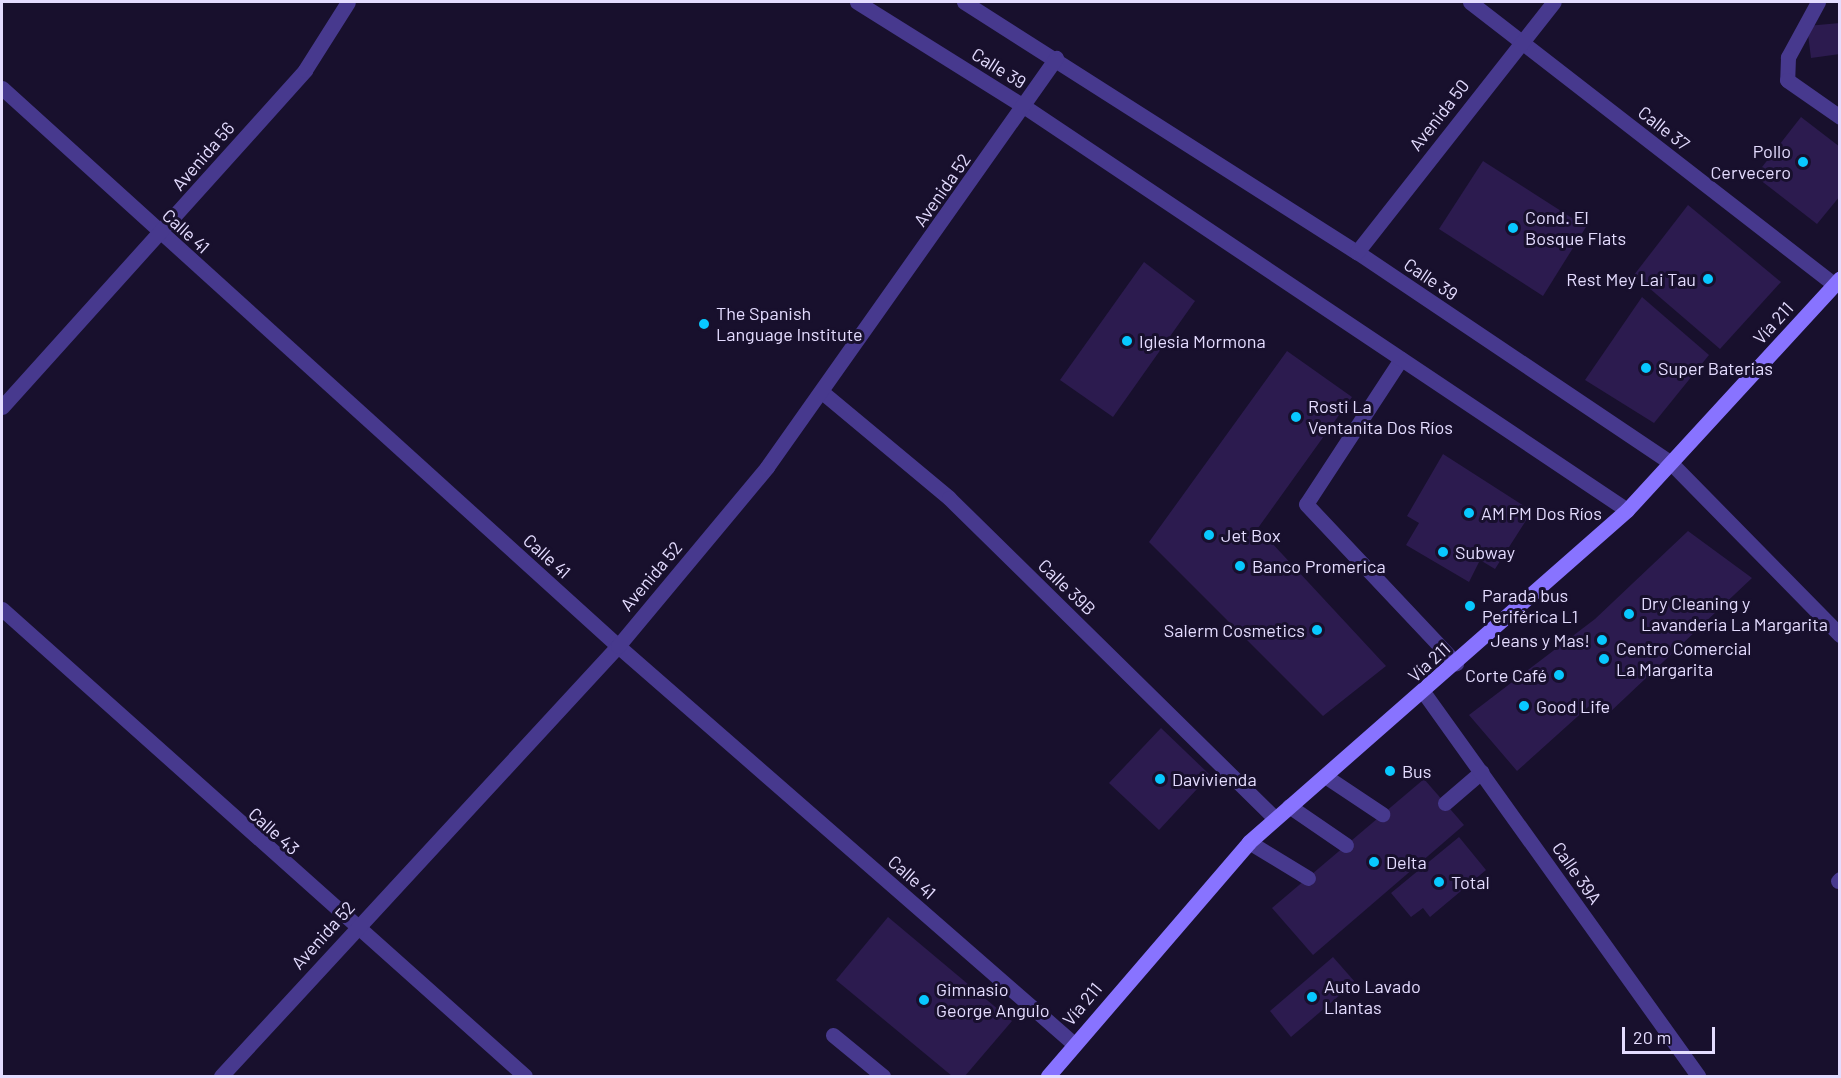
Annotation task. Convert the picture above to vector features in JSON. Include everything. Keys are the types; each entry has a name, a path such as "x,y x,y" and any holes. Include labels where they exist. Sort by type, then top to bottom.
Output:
{"main road":[{"name":"Vía 211","path":"1048,1077 1249,842 1424,693 1627,510 1837,281"}],"street":[{"name":"Avenida 56","path":"2,407 160,234 305,70 348,2"},
{"name":"Calle 39","path":"857,2 1025,106 1627,510"},
{"name":"Calle 39","path":"964,2 1056,58 1357,252 1671,463 1839,635"},
{"name":"Calle 37","path":"1470,2 1837,281"},
{"name":"Avenida 50","path":"1357,252 1554,2"},
{"path":"1818,2 1788,57 1787,80 1839,117"},
{"name":"Avenida 52","path":"221,1077 354,929 618,645 822,392 1025,106 1056,58"},
{"name":"Calle 41","path":"2,88 160,234 618,645 1074,1044"},
{"path":"1401,359 1306,504 1456,663"},
{"name":"Calle 39B","path":"822,392 949,498 1275,818"},
{"name":"Calle 43","path":"2,609 354,929 525,1077"},
{"name":"Calle 39A","path":"1424,693 1698,1077"},
{"path":"1445,803 1481,772"},
{"path":"1325,776 1382,814"},
{"path":"1289,806 1346,845"},
{"path":"1249,842 1308,878"},
{"path":"833,1035 883,1077"}],"building":[{"path":"1840,23 1840,54 1811,58 1807,26"},
{"name":"Pollo Cervecero","path":"1801,117 1840,147 1840,196 1817,224 1755,176"},
{"name":"Cond. El Bosque Flats","path":"1483,161 1586,227 1543,296 1439,229"},
{"name":"Rest Mey Lai Tau","path":"1688,205 1781,282 1720,349 1634,275"},
{"name":"Iglesia Mormona","path":"1144,262 1195,301 1113,417 1060,380"},
{"name":"Super Baterias","path":"1642,297 1709,355 1654,423 1585,380"},
{"name":"Jet Box","path":"1287,351 1352,397 1258,528 1386,666 1323,716 1149,542"},
{"name":"AM PM Dos Ríos","path":"1443,454 1532,511 1495,569 1480,560 1469,582 1406,545 1419,523 1407,516"},
{"name":"Centro Comercial La Margarita","path":"1688,531 1752,578 1609,713 1597,699 1517,771 1469,715 1595,619"},
{"name":"Davivienda","path":"1161,728 1210,775 1159,830 1109,783"},
{"name":"Delta","path":"1424,779 1464,825 1313,955 1272,908"},
{"name":"Total","path":"1459,837 1486,870 1430,917 1423,908 1411,917 1391,893"},
{"name":"Gimnasio George Angulo","path":"888,917 1012,1021 965,1076 952,1076 836,980"},
{"name":"Auto Lavado Llantas","path":"1333,957 1355,982 1291,1037 1270,1011"}],"place":[{"name":"Pollo Cervecero","path":"1803,162"},
{"name":"Cond. El Bosque Flats","path":"1513,228"},
{"name":"Rest Mey Lai Tau","path":"1708,279"},
{"name":"The Spanish Language Institute","path":"704,324"},
{"name":"Iglesia Mormona","path":"1127,341"},
{"name":"Super Baterias","path":"1646,368"},
{"name":"Rosti La Ventanita Dos Ríos","path":"1296,417"},
{"name":"AM PM Dos Ríos","path":"1469,513"},
{"name":"Jet Box","path":"1209,535"},
{"name":"Subway","path":"1443,552"},
{"name":"Banco Promerica","path":"1240,566"},
{"name":"Parada bus Periférica L1","path":"1470,606"},
{"name":"Dry Cleaning y Lavanderia La Margarita","path":"1629,614"},
{"name":"Salerm Cosmetics","path":"1317,630"},
{"name":"Jeans y Mas!","path":"1602,640"},
{"name":"Centro Comercial La Margarita","path":"1604,659"},
{"name":"Corte Café","path":"1559,675"},
{"name":"Good Life","path":"1524,706"},
{"name":"Bus","path":"1390,771"},
{"name":"Davivienda","path":"1160,779"},
{"name":"Delta","path":"1374,862"},
{"name":"Total","path":"1439,882"},
{"name":"Auto Lavado Llantas","path":"1312,997"},
{"name":"Gimnasio George Angulo","path":"924,1000"}]}
